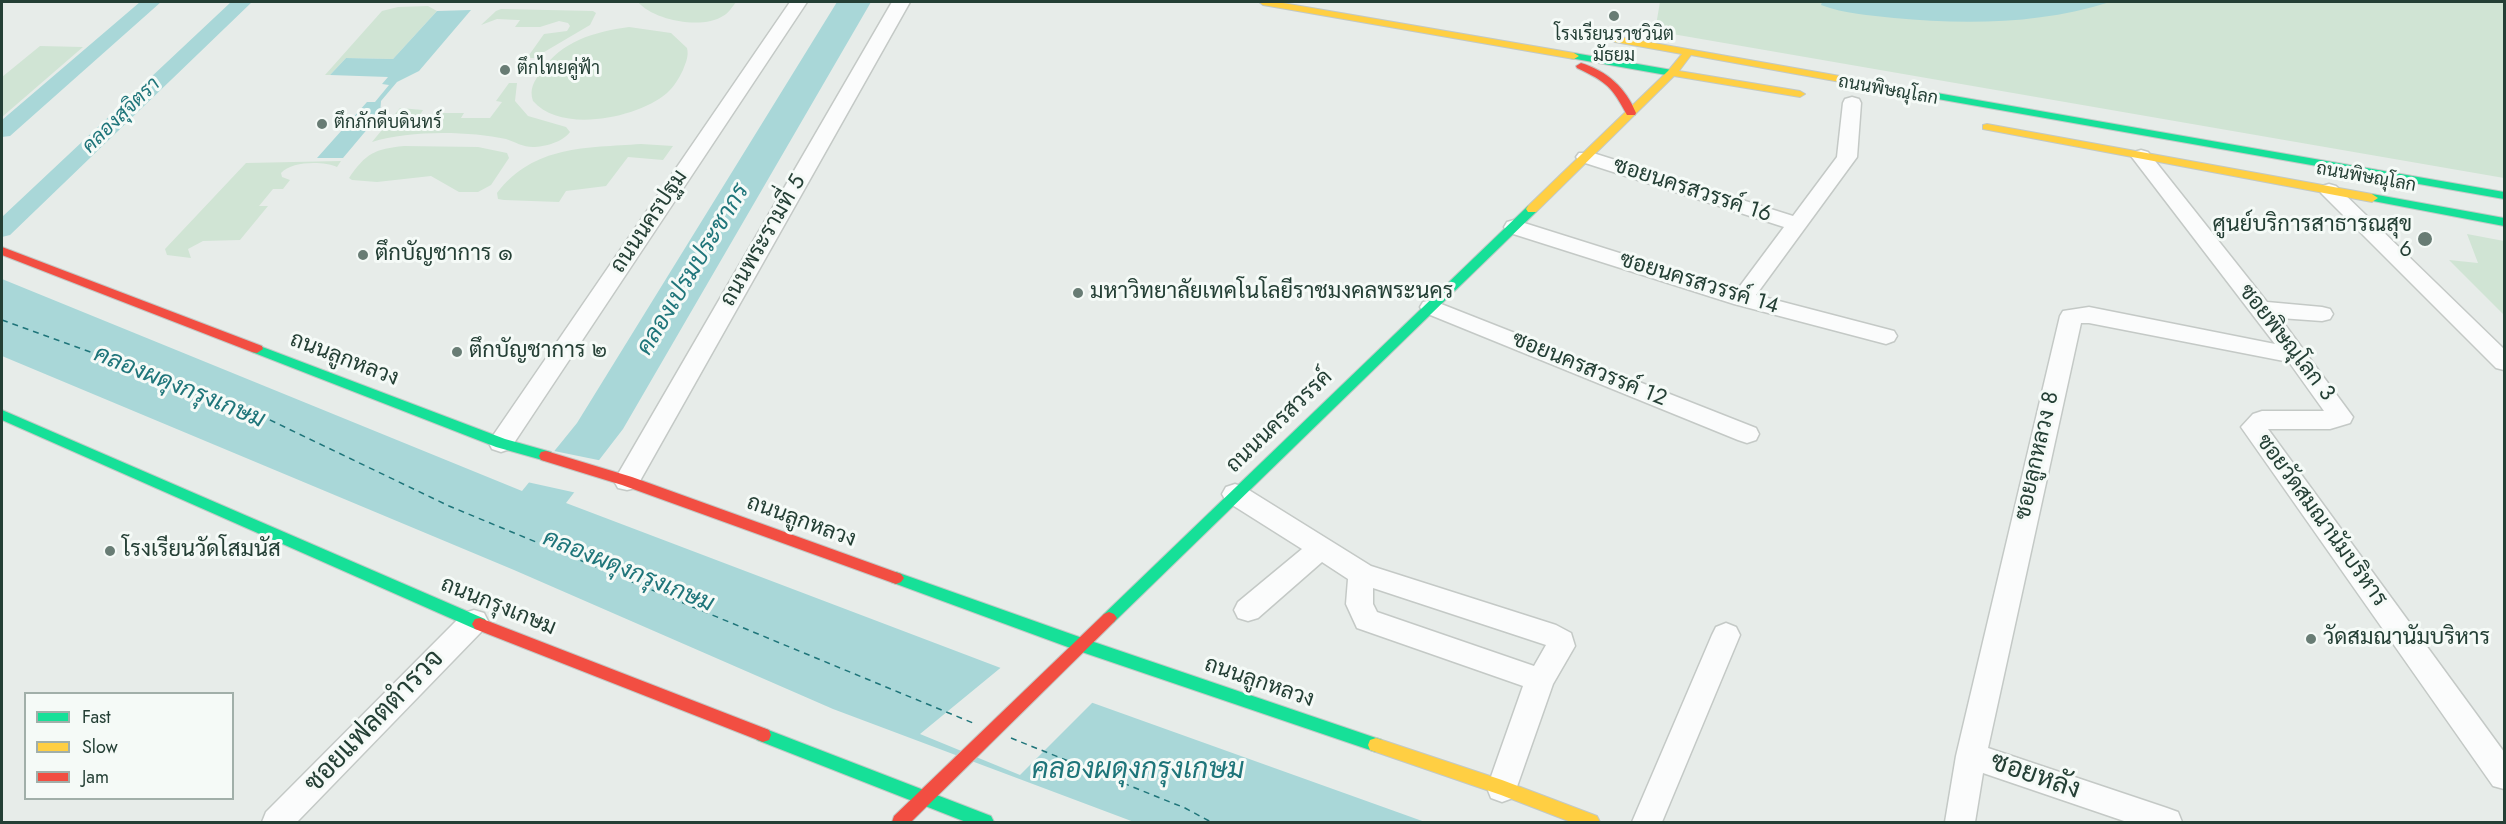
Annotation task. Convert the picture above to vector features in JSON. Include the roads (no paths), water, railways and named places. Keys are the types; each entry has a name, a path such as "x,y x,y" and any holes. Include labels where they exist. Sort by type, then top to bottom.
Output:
{"main road":[{"name":"ถนนพิษณุโลก","path":"1263,2 1813,97"},
{"path":"1305,9 1322,7 1331,2"},
{"path":"1349,4 1348,11 1360,18"},
{"name":"ถนนพิษณุโลก","path":"1558,30 2505,196"},
{"path":"1535,48 1612,81 1625,93 1631,113"},
{"name":"ถนนนครสวรรค์","path":"900,822 1234,494 1586,157 1672,73 1689,52"},
{"name":"ถนนพิษณุโลก","path":"1975,125 2505,222"},
{"name":"ถนนลูกหลวง","path":"2,251 501,443 618,479 1082,645 1502,788 1591,822"},
{"name":"ถนนกรุงเกษม","path":"2,416 474,621 985,822"}],"street":[{"name":"ถนนนครปฐม","path":"501,443 798,2"},
{"name":"ถนนพระรามที่ 5","path":"618,479 901,2"},
{"path":"1742,299 1847,157 1851,103"},
{"name":"ซอยพิษณุโลก 3","path":"2141,156 2261,309 2341,417"},
{"name":"ซอยนครสวรรค์ 16","path":"1586,157 1797,225"},
{"path":"2328,190 2505,362"},
{"name":"ซอยนครสวรรค์ 14","path":"1514,227 1742,299 1886,336"},
{"name":"ซอยนครสวรรค์ 12","path":"1431,307 1747,434"},
{"path":"2261,309 2322,314"},
{"name":"ซอยลูกหลวง 8","path":"1960,822 1971,756 2071,316 2089,315 2297,356"},
{"name":"ซอยวัดสมณานัมบริหาร","path":"2341,417 2330,420 2262,420 2253,427 2505,776"},
{"path":"1234,494 1362,574 1561,640 1560,646 1540,680 1502,788"},
{"path":"1248,610 1322,548"},
{"path":"1362,574 1358,606 1367,620 1540,680"},
{"name":"ซอยแฟลตตำรวจ","path":"277,822 474,621"},
{"path":"1647,822 1726,635"},
{"name":"ซอยหลัง","path":"1971,756 2167,822"}],"water":[{"path":"837,2 871,2 623,429 566,503 1093,703 1425,822 1134,822 833,709 514,570 2,356 2,279 522,491 577,423"},
{"path":"1822,2 2110,2 2030,19 1948,22 1866,15 1830,8 1821,5"},
{"path":"471,10 419,71 397,82 381,101 380,114 343,158 317,158 367,102 375,102 389,85 382,84 388,77 330,75 346,58 393,59 437,11"}],"waterway":[{"path":"2,131 151,2"},
{"name":"คลองสุจิตรา","path":"2,230 242,2"}],"place":[{"name":"โรงเรียนราชวินิต มัธยม","path":"1614,16"},
{"name":"ตึกไทยคู่ฟ้า","path":"505,70"},
{"name":"ตึกภักดีบดินทร์","path":"322,124"},
{"name":"ศูนย์บริการสาธารณสุข 6","path":"2425,239"},
{"name":"ตึกบัญชาการ ๑","path":"363,255"},
{"name":"มหาวิทยาลัยเทคโนโลยีราชมงคลพระนคร","path":"1078,293"},
{"name":"ตึกบัญชาการ ๒","path":"457,352"},
{"name":"โรงเรียนวัดโสมนัส","path":"110,551"},
{"name":"วัดสมณานัมบริหาร","path":"2311,639"}],"water label":[{"name":"คลองเปรมประชากร","path":"694,270"},
{"name":"คลองผดุงกรุงเกษม","path":"179,388"},
{"name":"คลองผดุงกรุงเกษม","path":"628,572"},
{"name":"คลองผดุงกรุงเกษม","path":"1138,771"}]}
